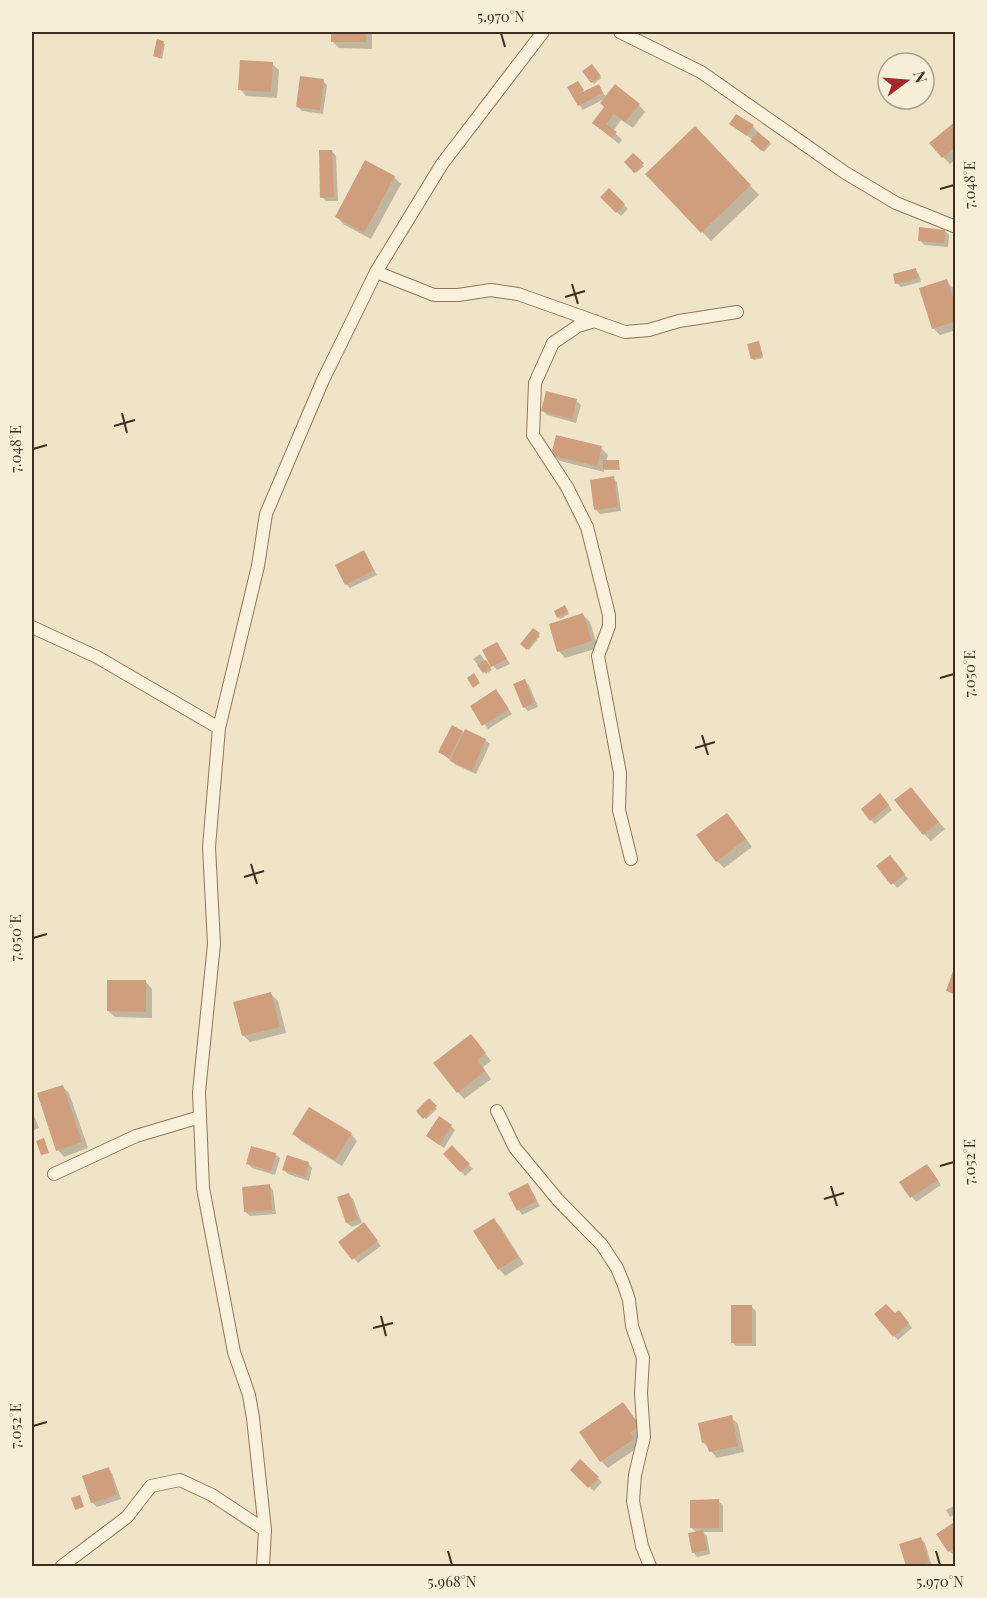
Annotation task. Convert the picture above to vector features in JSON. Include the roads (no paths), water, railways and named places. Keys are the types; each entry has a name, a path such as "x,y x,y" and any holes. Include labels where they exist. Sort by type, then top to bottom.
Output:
{"street":[{"path":"263,1566 265,1530 253,1418 249,1395 234,1352 203,1188 199,1092 214,944 209,847 219,728 258,566 266,514 322,380 376,272 442,164 543,32"},
{"path":"620,32 701,72 844,172 896,203 956,226"},
{"path":"376,272 434,295 458,295 491,290 518,294 625,332 649,330 679,321 736,312"},
{"path":"595,321 578,326 553,344 536,383 533,435 567,487 587,526 609,615 609,626 598,656 620,773 619,810 631,859"},
{"path":"32,627 97,657 219,728"},
{"path":"497,1111 515,1148 558,1200 602,1245 617,1268 624,1285 629,1300 632,1326 643,1358 641,1393 644,1437 635,1475 633,1502 642,1546 650,1566"},
{"path":"54,1174 136,1136 200,1118"},
{"path":"62,1566 128,1517 152,1486 180,1480 212,1495 265,1530"}]}
